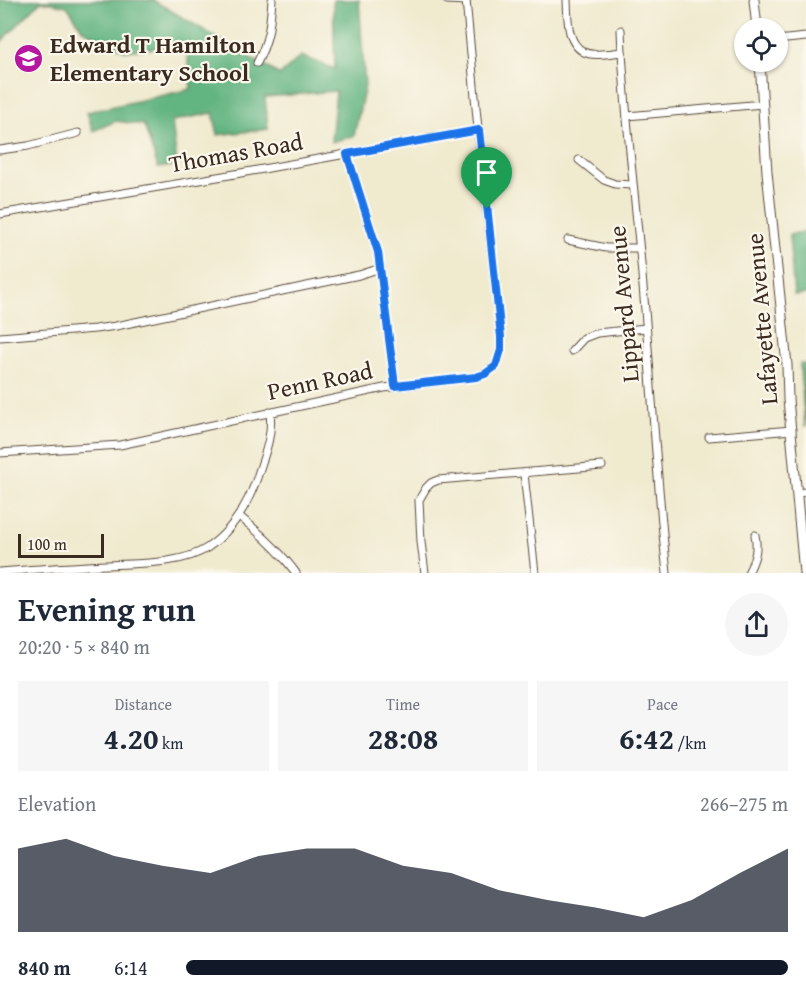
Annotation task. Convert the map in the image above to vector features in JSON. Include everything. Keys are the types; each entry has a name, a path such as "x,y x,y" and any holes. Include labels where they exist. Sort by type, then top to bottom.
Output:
{"street":[{"path":"257,63 268,38 272,0"},
{"path":"447,0 466,1"},
{"path":"567,0 573,41 584,53 622,52"},
{"path":"754,0 756,18"},
{"name":"Penn Road","path":"0,453 120,445 395,386 476,377 496,366 501,350 501,337 466,1"},
{"name":"Lippard Avenue","path":"621,30 632,185 667,573"},
{"path":"788,39 806,37"},
{"name":"Lafayette Avenue","path":"761,72 767,172 792,430 801,492 804,573"},
{"path":"627,116 763,104"},
{"name":"Thomas Road","path":"0,214 479,130"},
{"path":"0,150 78,134"},
{"path":"347,154 378,252 395,386"},
{"path":"579,160 604,180 615,184 632,185"},
{"path":"568,240 606,248 639,248"},
{"path":"0,337 116,326 360,275 381,268"},
{"path":"572,351 584,338 597,333 646,328"},
{"path":"0,572 162,561 180,558 208,548 239,516 254,485 270,440 270,412"},
{"path":"709,437 792,430"},
{"path":"425,573 418,510 419,500 431,483 438,480 602,466"},
{"path":"524,474 535,573"},
{"path":"239,516 258,531 284,557 296,573"},
{"path":"748,573 756,554 755,535"}],"green space":[{"path":"0,0 153,0 280,75 301,56 335,69 333,0 359,0 365,86 354,136 331,142 336,91 265,97 268,129 218,135 213,113 172,121 177,165 158,168 144,125 116,121 93,131 87,112 191,89 186,45 126,51 83,30 67,6 41,1 0,43"},
{"path":"806,231 806,294 794,295 789,235"},
{"path":"800,364 806,364 806,426 805,426"}],"place":[{"name":"Edward T Hamilton Elementary School","path":"29,59"}],"route":[{"path":"479,130 487,209 501,337 501,350 496,366 476,377 395,386 378,252 347,154 479,130"}]}
